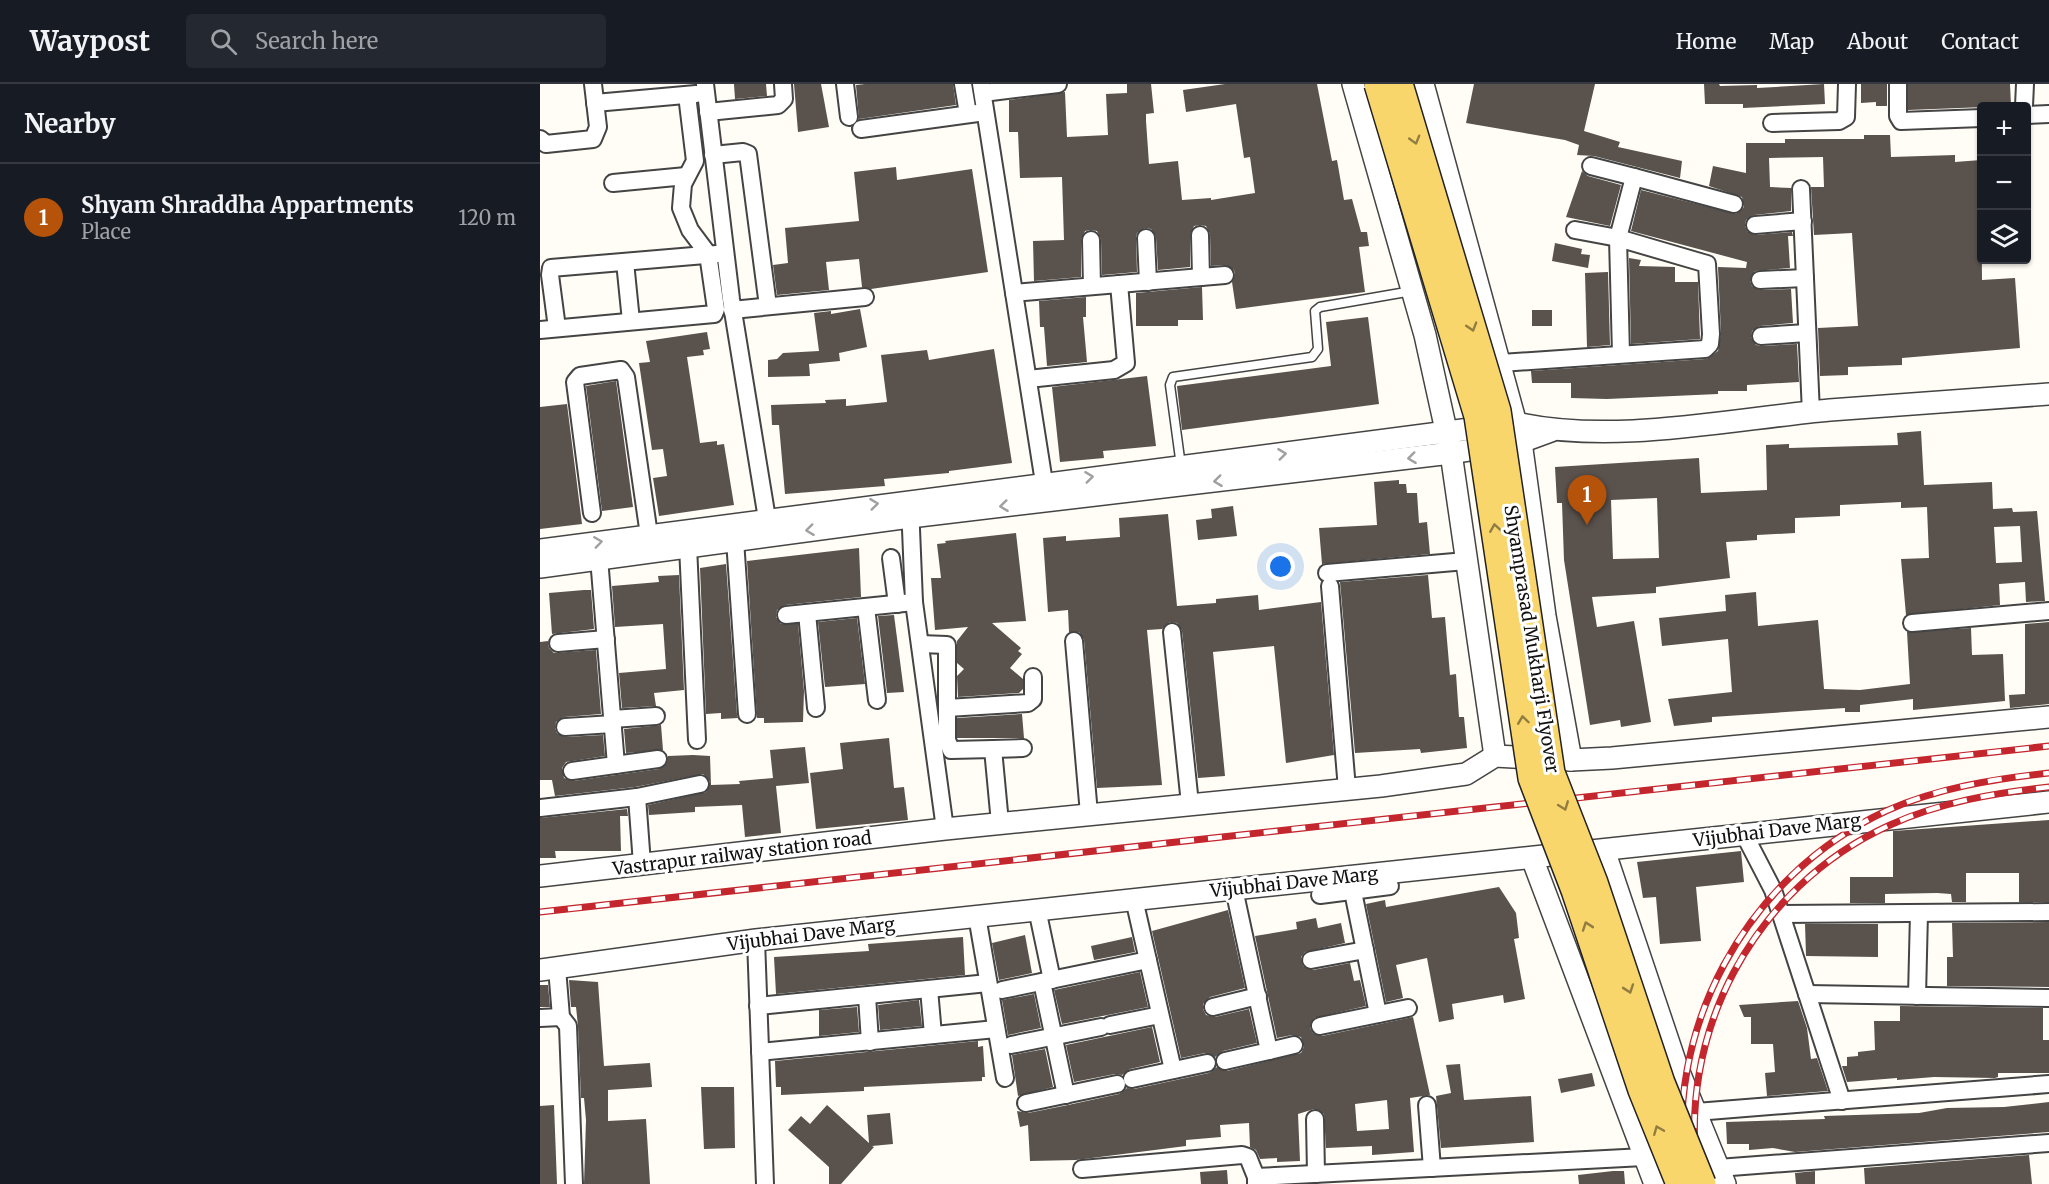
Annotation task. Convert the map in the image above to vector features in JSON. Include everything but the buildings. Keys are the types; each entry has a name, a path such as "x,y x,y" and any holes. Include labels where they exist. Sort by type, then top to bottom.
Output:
{"main road":[{"name":"Shyamprasad Mukharji Flyover","path":"1378,84 1478,416 1532,778 1575,890 1642,1090 1680,1184"},
{"name":"Shyamprasad Mukharji Flyover","path":"1399,84 1497,411 1551,773 1594,884 1661,1083 1715,1179"}],"street":[{"path":"540,139 546,144 593,139 598,128 593,84"},
{"path":"708,112 778,105 784,99 783,84"},
{"path":"845,84 849,117"},
{"path":"963,84 968,114"},
{"path":"1045,491 982,88 1058,84"},
{"path":"1353,84 1412,291 1449,442 1495,756 1571,760 1788,744 2049,717"},
{"path":"1423,84 1519,432 1545,616 1571,760"},
{"path":"1772,123 1839,121 1846,117 1848,110 1847,84"},
{"path":"1898,84 1900,121 1977,118"},
{"path":"2024,102 2025,84"},
{"path":"540,330 714,314 716,309 714,157 705,89 687,95 595,103"},
{"path":"687,95 694,161 686,176 681,194 684,217 717,254 732,310 768,527"},
{"path":"861,129 985,112"},
{"path":"2031,115 2049,114"},
{"path":"694,161 743,152 748,154 768,306"},
{"path":"1591,166 1734,204"},
{"path":"613,183 686,176"},
{"path":"1621,354 1618,238 1634,177"},
{"path":"1801,189 1811,412"},
{"path":"1755,225 1803,221"},
{"path":"1501,363 1705,349 1710,344 1711,320 1707,264 1618,238 1575,230"},
{"path":"1200,236 1201,277"},
{"path":"1146,238 1148,282"},
{"path":"1091,240 1092,286"},
{"path":"557,328 551,268 717,254"},
{"path":"624,262 631,321"},
{"path":"1014,293 1225,275"},
{"path":"1760,280 1805,278"},
{"path":"1028,379 1114,370 1126,363 1119,284"},
{"path":"732,310 865,297"},
{"path":"1761,336 1807,333"},
{"path":"592,513 575,382 580,376 621,370 626,377 649,534"},
{"path":"540,550 649,534 768,527 1519,432 1672,428 1811,412 2049,394"},
{"path":"1045,491 1181,467 1449,442"},
{"path":"905,603 910,508"},
{"path":"540,567 735,540 768,527"},
{"path":"735,540 747,714"},
{"path":"688,546 697,740"},
{"path":"599,558 616,765"},
{"path":"891,558 920,644 945,829"},
{"path":"1347,789 1328,579 1466,561"},
{"path":"786,615 905,603"},
{"path":"866,607 877,700"},
{"path":"1912,623 2049,611"},
{"path":"807,613 816,708"},
{"path":"1172,632 1190,804"},
{"path":"558,643 606,639"},
{"path":"1074,641 1089,814"},
{"path":"920,644 947,645 947,740 951,750 1023,748"},
{"path":"947,708 1028,703 1032,699 1033,676"},
{"path":"565,727 656,716"},
{"path":"993,749 1000,823"},
{"name":"Vastrapur railway station road","path":"540,876 1000,823 1347,789 1466,774 1495,756"},
{"path":"572,771 658,759"},
{"path":"540,808 637,797 700,784"},
{"path":"637,797 642,864"},
{"name":"Vijubhai Dave Marg","path":"548,969 756,940 1234,889 1352,884 1532,858 2049,802"},
{"path":"1744,834 1773,890 1842,1101"},
{"path":"1604,850 1677,1067 1695,1112 1715,1179 2049,1143"},
{"path":"1532,858 1655,1184"},
{"path":"1352,884 1378,1014"},
{"path":"1320,895 1352,884 1390,886"},
{"path":"1234,889 1269,1051"},
{"path":"1134,899 1173,1070"},
{"path":"1037,909 1054,1036 1066,1095"},
{"path":"1781,914 2049,912"},
{"path":"1917,996 1918,913"},
{"path":"977,916 995,987 996,1029 1005,1078"},
{"path":"756,940 765,1184"},
{"path":"1311,960 1365,950"},
{"path":"759,1006 929,989 995,987 1047,981 1148,960"},
{"path":"548,969 561,1017 568,1026 574,1184"},
{"path":"929,989 933,1035"},
{"path":"1807,994 2049,999"},
{"path":"867,996 870,1042"},
{"path":"1213,1006 1258,996"},
{"path":"1320,1026 1408,1008"},
{"path":"1011,1045 1160,1015"},
{"path":"540,1018 561,1017"},
{"path":"760,1052 996,1029"},
{"path":"1225,1061 1294,1045"},
{"path":"1026,1103 1207,1063"},
{"path":"1695,1112 2049,1084"},
{"path":"1427,1105 1432,1168"},
{"path":"1315,1119 1316,1174"},
{"path":"1083,1169 1242,1155 1248,1157 1256,1181 1316,1174 1644,1157"}],"lane":[{"path":"1181,467 1170,385 1173,377 1312,357 1318,349 1314,317 1315,311 1320,307 1412,291"}],"railway":[{"path":"540,912 2049,746"},
{"path":"1686,1184 1682,1127 1687,1070 1701,1016 1724,965 1755,917 1792,875 1836,839 1905,803 1945,790 2007,778 2049,773"},
{"path":"1699,1184 1694,1129 1699,1074 1712,1022 1734,972 1763,927 1799,886 1841,852 1909,817 1948,804 2008,792 2049,787"}],"place":[{"name":"Shyam Shraddha Appartments","path":"1587,525"}]}
